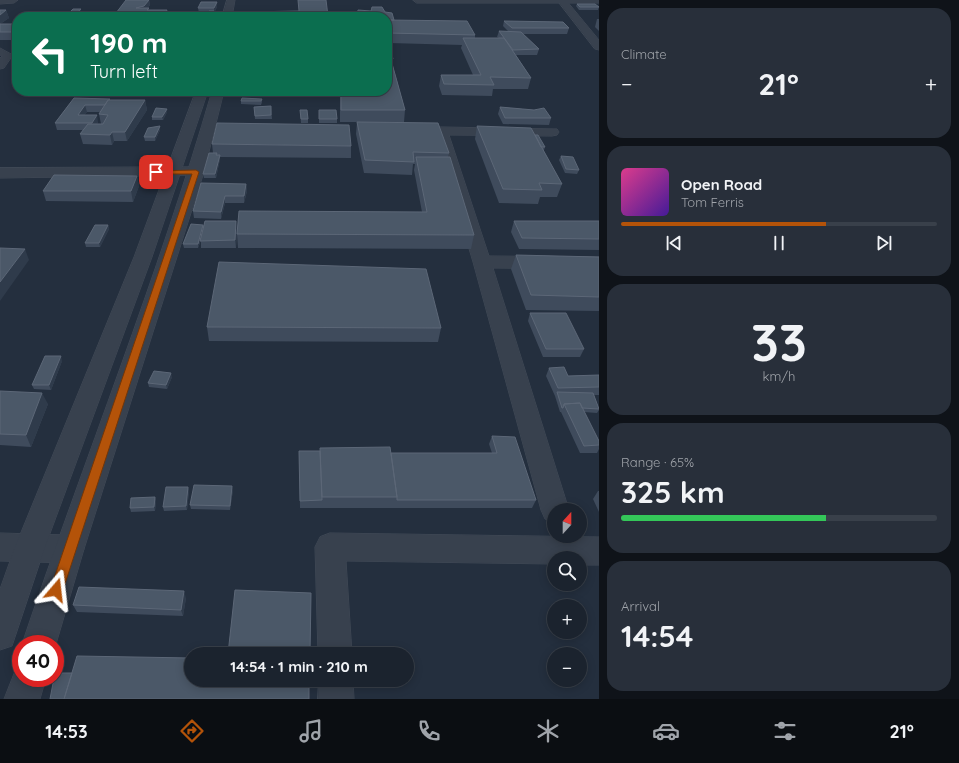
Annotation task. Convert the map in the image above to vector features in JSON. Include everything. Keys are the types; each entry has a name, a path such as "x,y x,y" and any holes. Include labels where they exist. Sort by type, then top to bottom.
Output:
{"street":[{"path":"0,1 14,0"},
{"path":"229,12 231,0"},
{"path":"417,0 599,0"},
{"path":"561,0 599,47"},
{"path":"0,52 8,55 0,66"},
{"path":"0,634 30,547 143,257 200,96"},
{"path":"43,635 69,549 196,172 217,96"},
{"path":"552,132 441,131 482,262 553,503"},
{"path":"0,173 196,172"},
{"path":"143,257 167,256"},
{"path":"482,262 599,263"},
{"path":"335,647 330,547 565,544 599,550"},
{"path":"0,547 69,549"},
{"path":"22,699 26,687"},
{"path":"336,687 336,699"}],"building":[{"path":"126,0 149,0 144,6 136,8 149,8 147,10 167,10 166,12 117,12"},
{"path":"298,0 326,0 328,12 248,12 299,11"},
{"path":"201,2 217,2 214,8 198,8"},
{"path":"577,4 595,4 599,7 580,7"},
{"path":"372,7 382,7 385,12 358,12 358,10 371,11"},
{"path":"73,9 81,9 78,12 70,12"},
{"path":"0,10 6,10 0,15"},
{"path":"392,20 467,21 475,35 392,33"},
{"path":"504,21 563,22 569,28 512,28"},
{"path":"0,24 12,24 12,32 0,32"},
{"path":"499,31 521,32 539,49 513,50"},
{"path":"463,38 504,38 531,78 490,77 494,85 444,84 441,75 481,75"},
{"path":"392,64 405,110 341,110 341,96 392,96"},
{"path":"74,98 110,99 105,105 85,105 78,115 97,115 92,123 55,123"},
{"path":"242,98 262,99 261,101 241,101"},
{"path":"108,100 145,100 125,132 112,132 110,135 80,134 88,124 103,124 108,115 99,114"},
{"path":"271,106 271,115 255,116 254,107"},
{"path":"500,107 534,110 544,108 551,118 505,118"},
{"path":"156,108 167,109 162,117 152,117"},
{"path":"300,110 307,110 308,119 301,119"},
{"path":"319,110 336,110 337,119 319,119"},
{"path":"357,122 438,123 449,153 413,152 414,162 365,160"},
{"path":"217,123 349,125 351,146 212,144"},
{"path":"160,126 155,137 144,137 148,128"},
{"path":"477,126 531,128 562,184 539,183 542,190 503,189"},
{"path":"535,135 538,135 545,147 541,147"},
{"path":"209,153 217,153 216,155 220,155 215,174 203,174"},
{"path":"561,156 573,157 579,170 566,169"},
{"path":"416,157 450,157 474,235 237,234 239,211 427,212"},
{"path":"54,175 137,176 131,191 43,191"},
{"path":"201,183 246,184 244,196 225,196 221,212 193,211"},
{"path":"205,221 236,221 235,240 200,241"},
{"path":"514,221 599,221 599,239 522,238"},
{"path":"191,224 203,225 198,244 183,244"},
{"path":"95,225 108,225 99,243 85,243"},
{"path":"0,248 25,249 0,282"},
{"path":"516,255 599,257 599,297 531,295"},
{"path":"219,262 426,269 441,328 207,327"},
{"path":"530,313 566,313 584,349 546,349"},
{"path":"45,356 61,356 49,385 32,385"},
{"path":"564,367 568,376 599,375 599,387 558,388 549,368"},
{"path":"154,371 171,373 166,385 148,383"},
{"path":"0,391 42,393 26,435 0,434"},
{"path":"557,392 593,393 599,409 582,408 580,403 564,404 562,408"},
{"path":"580,403 599,441 599,445 584,446 564,404"},
{"path":"492,436 515,437 536,500 397,500 391,453 497,453"},
{"path":"390,447 397,497 322,497 320,448"},
{"path":"299,451 320,451 322,500 300,501"},
{"path":"194,485 232,486 230,506 190,505"},
{"path":"166,487 188,487 186,506 163,507"},
{"path":"155,497 154,507 130,508 131,498"},
{"path":"79,587 184,591 181,610 73,605"},
{"path":"235,590 311,593 310,647 229,647"},
{"path":"77,656 184,658 184,687 309,687 309,699 64,699"},
{"path":"64,673 72,673 64,699 50,699 52,687 64,687"}],"route":[{"path":"56,590 196,172 156,172"}]}
